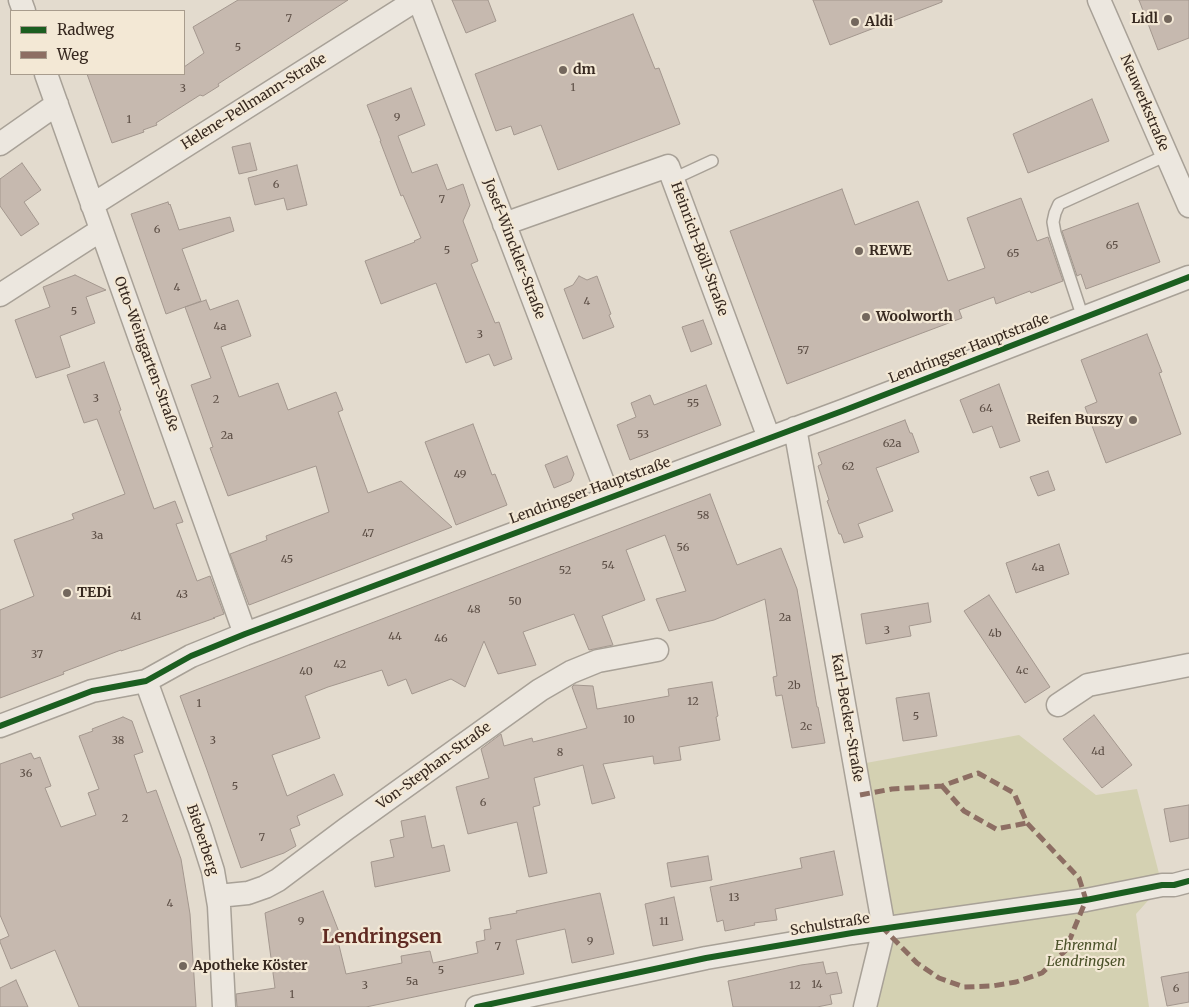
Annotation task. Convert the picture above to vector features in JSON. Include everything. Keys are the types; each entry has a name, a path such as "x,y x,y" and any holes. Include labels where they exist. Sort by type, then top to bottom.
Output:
{"street":[{"name":"Helene-Pellmann-Straße","path":"92,205 417,0"},
{"name":"Josef-Winckler-Straße","path":"417,0 609,498"},
{"name":"Neuwerkstraße","path":"1100,0 1189,202"},
{"name":"Otto-Weingarten-Straße","path":"46,75 245,634"},
{"path":"0,144 57,104"},
{"name":"Heinrich-Böll-Straße","path":"504,224 668,166 769,438"},
{"path":"0,294 102,230"},
{"name":"Lendringser Hauptstraße","path":"0,726 92,691 146,681 191,656 245,634 769,438 1189,277"},
{"name":"Karl-Becker-Straße","path":"795,428 884,929 865,1007"},
{"name":"Von-Stephan-Straße","path":"218,896 248,892 265,887 278,880 540,690 571,672 598,661 657,650"},
{"path":"1058,705 1088,685 1189,665"},
{"name":"Bieberberg","path":"146,681 213,871 218,896 221,931 224,1007"},
{"name":"Schulstraße","path":"477,1007 706,958 852,933 1086,900 1189,881"}],"lane":[{"path":"1083,318 1055,233 1054,213 1059,204 1167,155"},
{"path":"673,179 712,161"}],"green space":[{"name":"Ehrenmal Lendringsen","path":"1019,735 1096,795 1137,789 1162,885 1136,914 1149,1007 865,1007 884,929 855,765"}],"building":[{"path":"238,0 348,0 218,84 219,86 203,96 200,95 156,123 157,125 143,130 144,132 112,143 87,75 185,75 185,66 204,53 193,27"},
{"path":"452,0 488,0 496,21 466,33"},
{"name":"Aldi","path":"813,0 942,0 942,2 830,45"},
{"name":"Lidl","path":"1139,0 1189,0 1189,38 1158,50"},
{"path":"633,14 655,69 659,68 680,124 558,170 541,125 514,135 511,126 496,131 475,74"},
{"path":"411,88 425,125 398,136 412,173 437,164 447,190 463,184 470,205 463,221 478,261 471,264 495,323 499,322 512,359 494,366 489,354 466,363 436,283 381,304 365,261 421,238 403,195 401,196 367,105"},
{"path":"1092,99 1109,141 1028,173 1013,134"},
{"path":"250,143 257,170 239,174 232,147"},
{"path":"22,163 41,190 24,202 39,224 21,236 0,206 0,179"},
{"path":"297,165 307,205 287,210 284,198 255,205 248,178"},
{"path":"842,189 855,225 918,201 948,281 985,268 967,218 1021,198 1037,241 1048,237 1063,281 996,304 994,297 959,310 962,318 787,384 730,231"},
{"path":"168,202 179,230 230,217 234,231 182,249 201,301 166,314 131,214"},
{"path":"1138,203 1160,262 1086,289 1081,274 1077,276 1062,231"},
{"path":"75,275 106,290 86,297 95,323 60,336 70,367 36,378 15,320 50,307 43,287"},
{"path":"579,276 587,280 597,276 614,327 583,339 564,289 573,285"},
{"path":"206,300 210,310 238,300 251,336 221,347 239,397 278,383 288,410 336,392 343,410 338,412 368,493 401,481 452,527 249,605 230,554 267,540 266,536 329,512 316,466 228,496 210,448 213,447 191,385 211,378 185,307"},
{"path":"703,320 712,344 691,352 682,327"},
{"path":"1147,334 1162,372 1159,373 1181,434 1106,463 1085,407 1097,402 1081,360"},
{"path":"104,362 121,410 119,411 154,509 175,501 183,522 176,524 197,581 210,576 224,614 121,650 0,698 0,610 34,596 14,540 74,519 72,514 125,494 97,419 84,423 67,375"},
{"path":"999,384 1020,441 1000,448 992,426 973,433 960,400"},
{"path":"706,385 721,425 630,460 617,425 636,417 631,403 650,395 654,405"},
{"path":"905,420 919,452 876,468 893,511 858,524 863,537 844,543 827,501 829,500 818,466 822,464 818,453"},
{"path":"473,424 492,475 495,474 507,505 456,525 425,442"},
{"path":"567,456 574,474 571,481 554,488 545,465"},
{"path":"1048,471 1055,490 1038,496 1030,477"},
{"path":"710,494 737,565 781,548 797,589 825,743 792,748 782,695 776,696 773,677 777,676 765,599 714,620 669,631 656,599 686,591 665,535 626,550 645,600 602,616 613,645 589,650 574,614 523,632 536,665 498,674 484,641 465,687 451,679 412,694 406,679 388,686 382,670 305,696 320,738 272,755 287,796 334,774 343,795 297,816 300,825 290,829 296,846 284,853 241,868 180,696"},
{"path":"1059,544 1069,574 1016,593 1006,563"},
{"path":"989,595 1050,687 1025,703 964,611"},
{"path":"928,603 931,622 909,626 911,636 866,644 861,614"},
{"path":"712,682 720,740 679,747 681,760 654,764 653,756 603,764 615,798 592,804 583,765 534,778 540,805 533,807 547,873 529,877 517,822 468,834 456,787 489,778 481,749 501,734 504,746 532,738 533,742 587,728 572,687 574,685 593,686 597,709 669,696 668,689"},
{"path":"929,693 937,736 903,741 896,698"},
{"path":"1094,715 1132,765 1102,788 1063,739"},
{"path":"123,717 132,721 143,752 134,755 147,793 156,790 181,859 190,914 196,1007 79,1007 55,950 11,969 0,942 0,940 9,936 0,915 0,764 31,753 34,759 40,757 51,786 45,788 61,827 96,815 88,793 99,789 79,736"},
{"path":"1189,805 1189,838 1170,842 1164,809"},
{"path":"425,816 432,848 444,845 450,871 375,887 371,862 394,857 390,840 404,837 401,821"},
{"path":"834,851 843,895 775,909 777,920 754,923 755,925 725,931 723,920 717,922 710,887 802,868 800,858"},
{"path":"708,856 712,880 671,887 667,863"},
{"path":"323,891 339,932 336,933 346,974 402,963 401,956 430,951 433,963 478,953 476,942 485,940 484,930 491,929 489,918 600,893 614,954 572,963 565,929 516,940 524,974 366,1007 237,1007 236,994 275,988 265,913"},
{"path":"674,897 683,940 653,946 645,904"},
{"path":"823,962 826,974 837,972 842,993 830,995 832,1004 817,1007 733,1007 728,981"},
{"path":"1189,972 1189,1002 1167,1006 1161,977"},
{"path":"16,980 28,1007 0,1007 0,988"}],"marked path":[{"path":"860,795 892,789 942,786 978,773 1014,793 1027,823 1079,878 1086,900 1065,951 1042,973 1016,982 992,986 964,987 939,978 917,963 884,929"},
{"path":"942,786 964,811 996,829 1027,823"}],"cycle path":[{"path":"0,726 92,691 146,681 191,656 245,634 845,410 1189,277"},
{"path":"477,1007 706,958 852,933 1086,900 1189,881"}],"place":[{"name":"Lidl","path":"1168,19"},
{"name":"Aldi","path":"855,22"},
{"name":"dm","path":"563,70"},
{"name":"REWE","path":"859,251"},
{"name":"Woolworth","path":"866,317"},
{"name":"Reifen Burszy","path":"1133,420"},
{"name":"TEDi","path":"67,593"},
{"name":"Apotheke Köster","path":"183,966"}],"district":[{"name":"Lendringsen","path":"382,938"}]}
